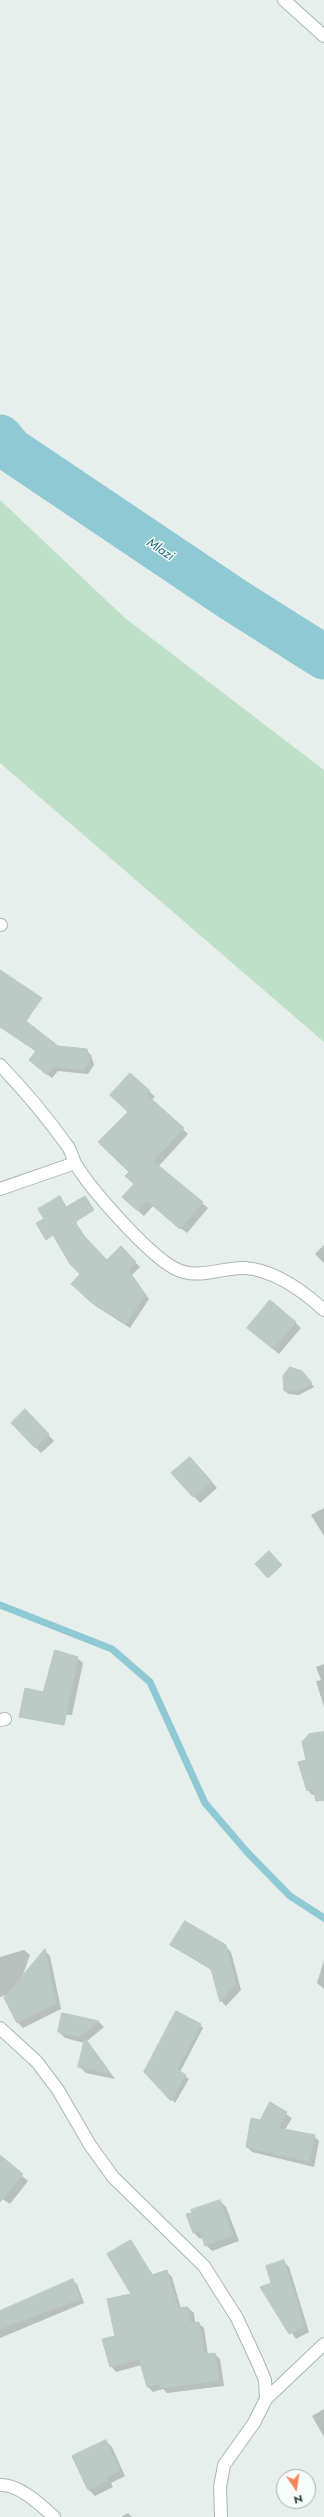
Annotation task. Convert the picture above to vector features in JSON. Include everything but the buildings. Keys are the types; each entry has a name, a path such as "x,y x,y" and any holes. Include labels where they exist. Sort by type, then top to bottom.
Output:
{"street":[{"path":"284,0 324,36"},
{"path":"0,1065 68,1146 75,1163 91,1186 150,1251 174,1269 198,1274 246,1268 291,1284 324,1310"},
{"path":"0,1189 75,1163"},
{"path":"0,2028 38,2062 58,2090 90,2145 113,2176 204,2266 237,2318 254,2354 265,2380 266,2399"},
{"path":"221,2517 220,2487 224,2465 254,2423 266,2399 324,2344"},
{"path":"0,2485 6,2485 26,2495 54,2517"}],"green space":[{"path":"0,500 125,618 324,770 324,1042 0,763"}],"waterway":[{"name":"Mlazi","path":"0,437 11,450 234,600 324,657"},
{"path":"0,1605 112,1649 150,1682 205,1803 247,1852 290,1896 324,1918"}]}
